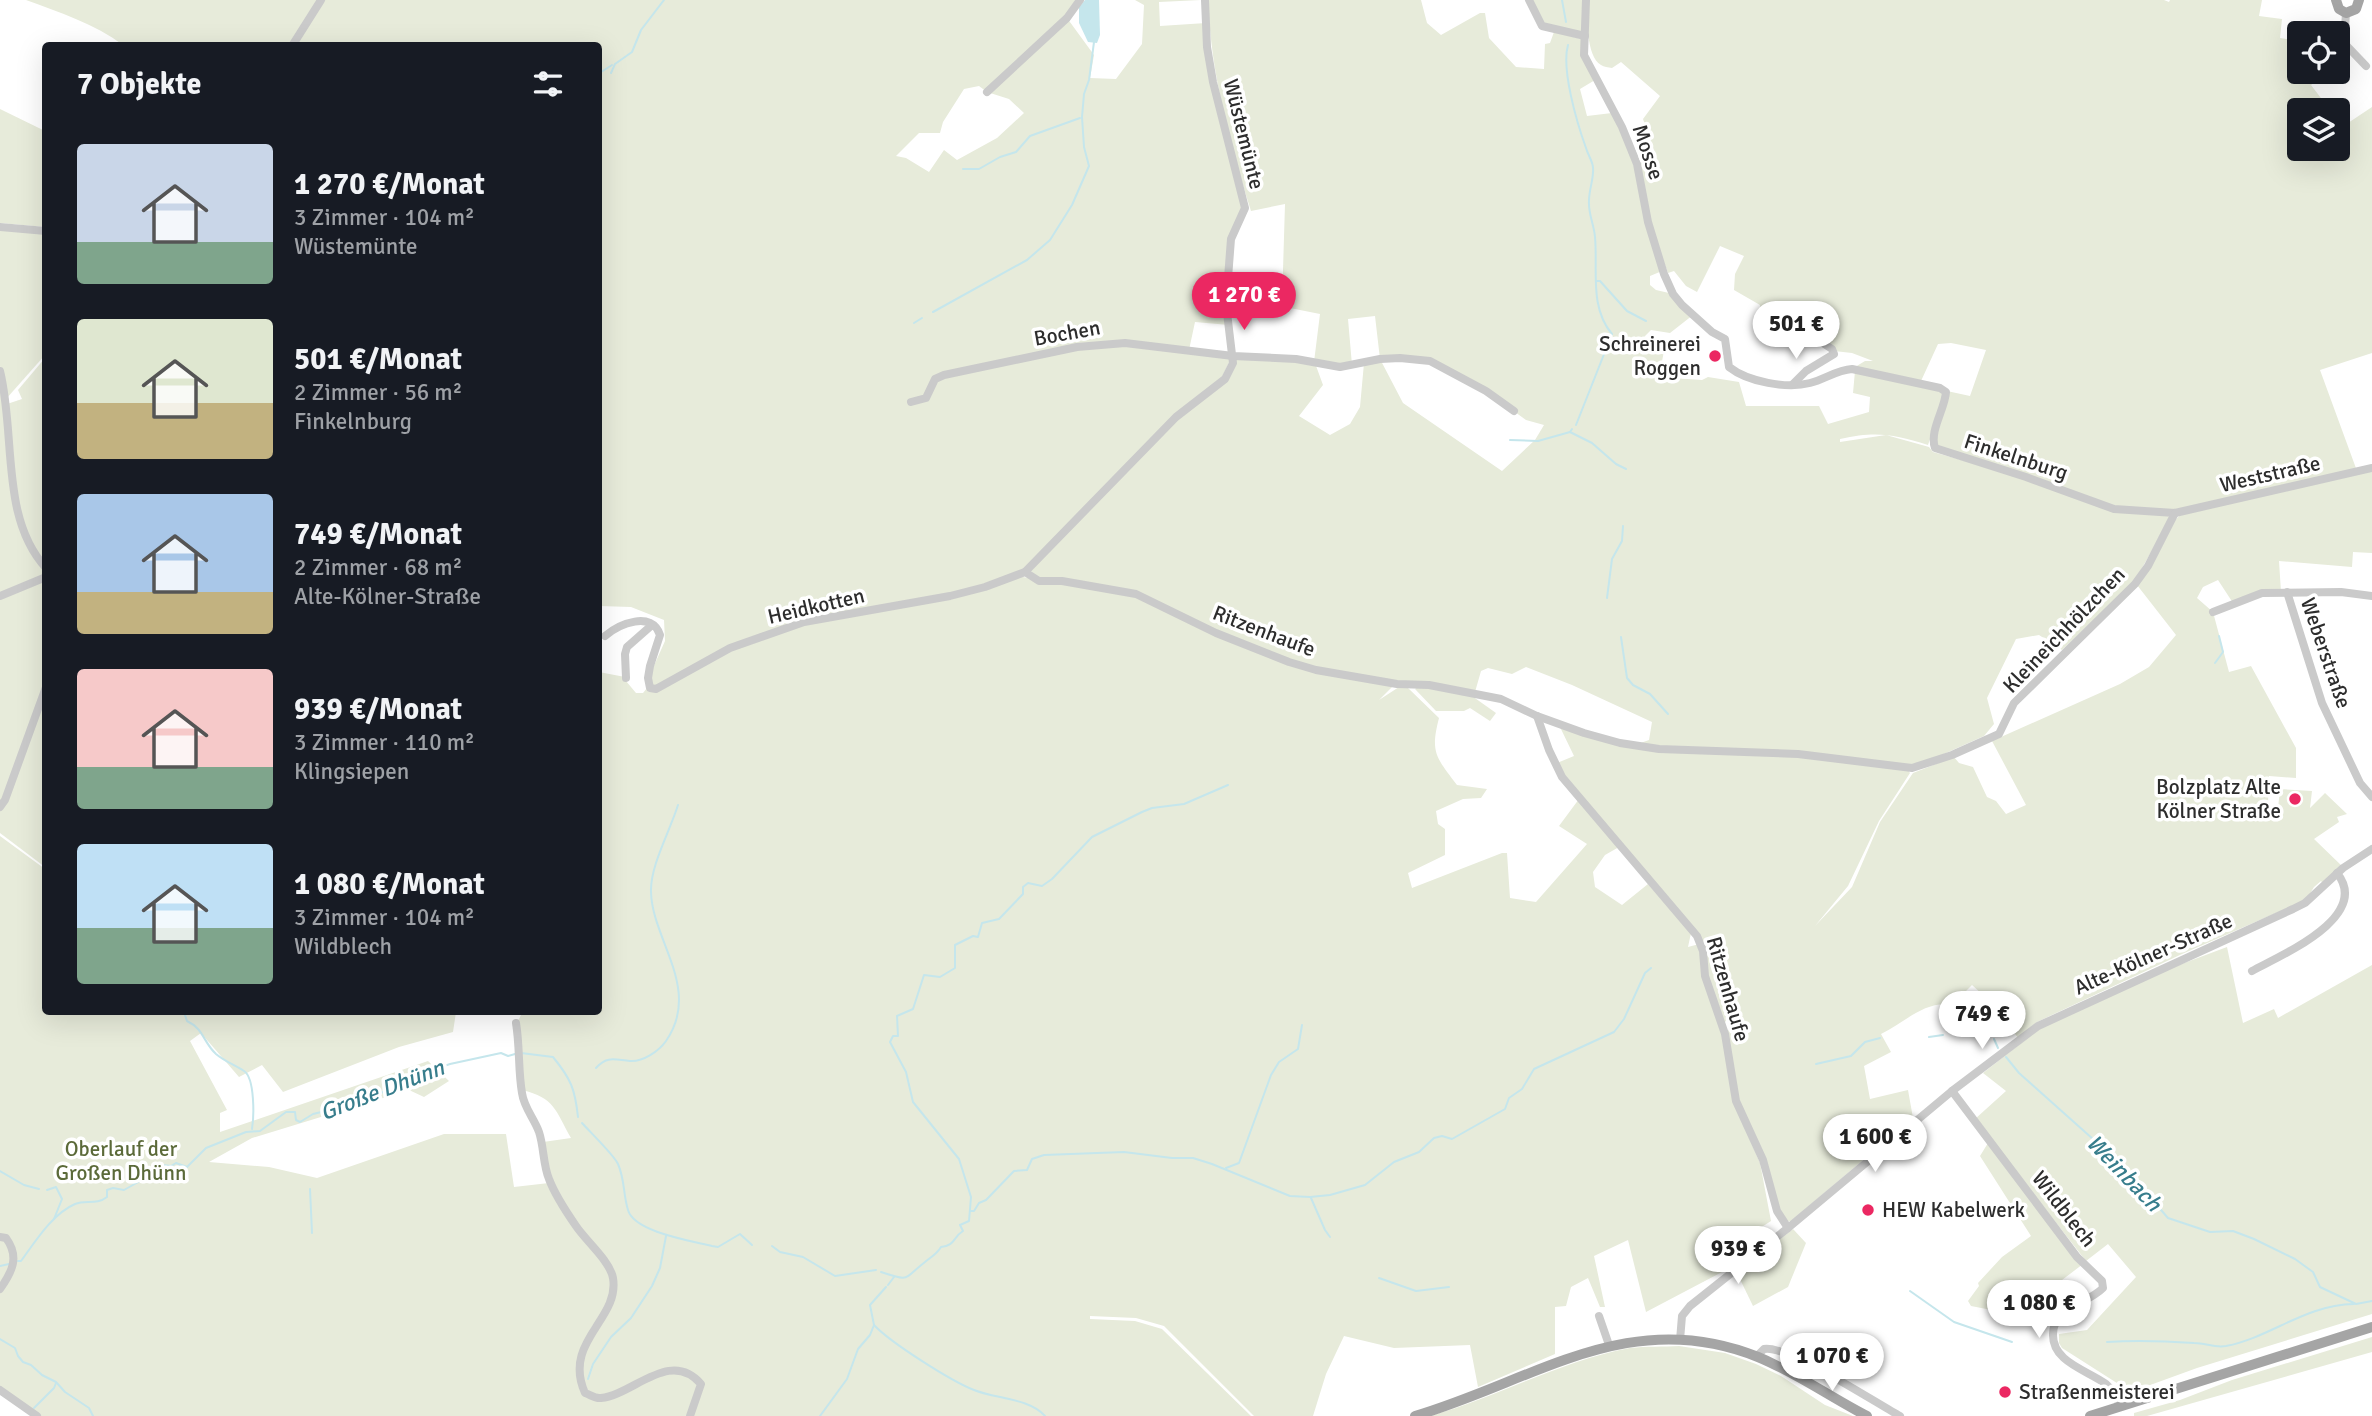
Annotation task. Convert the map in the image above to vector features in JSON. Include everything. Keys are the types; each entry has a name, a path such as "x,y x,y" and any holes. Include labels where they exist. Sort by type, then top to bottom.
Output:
{"main road":[{"path":"2336,0 2339,9 2346,13 2353,11 2359,1 2372,5"},
{"path":"2090,1416 2372,1327"},
{"path":"1415,1416 1471,1399 1572,1357 1609,1345 1633,1341 1680,1340 1725,1346 1757,1356 1867,1416"}],"street":[{"path":"295,42 321,0"},
{"path":"987,92 1067,18 1080,0"},
{"name":"Wüstemünte","path":"1205,0 1207,47 1213,82 1245,208 1231,239 1226,304 1233,356"},
{"path":"1529,0 1542,26 1585,36"},
{"name":"Mosse","path":"1586,0 1584,55 1622,127 1637,164 1651,233 1669,285"},
{"path":"2346,13 2344,43 2366,66"},
{"path":"0,227 42,230"},
{"name":"Finkelnburg","path":"1669,285 1673,294 1693,315 1712,332 1725,339 1729,367 1735,372 1759,380 1793,385 1852,369 1941,388 1946,391 1934,432 1935,448 2114,509 2175,513"},
{"path":"1793,385 1806,371 1834,354 1832,349 1818,340"},
{"name":"Bochen","path":"911,402 921,401 929,396 936,379 944,375 1087,346 1125,343 1233,356"},
{"path":"1025,572 1176,417 1225,379 1233,356 1296,359 1340,367 1380,359 1430,361 1486,391 1514,411"},
{"path":"0,371 6,401 11,511 24,543 42,565"},
{"name":"Weststraße","path":"2175,513 2372,468"},
{"name":"Kleineichhölzchen","path":"1999,734 2014,703 2135,584 2148,566 2175,513"},
{"name":"Heidkotten","path":"652,625 660,633 648,678 648,685 652,689 660,688 730,648 804,622 950,596 1025,572"},
{"name":"Ritzenhaufe","path":"1025,572 1039,581 1062,581 1136,594 1216,633 1315,670 1397,684 1429,685 1501,699 1537,716 1620,743 1658,748 1798,754 1912,768 1952,755 1999,734"},
{"path":"0,596 42,579"},
{"name":"Weberstraße","path":"2287,592 2322,704 2360,783 2372,797"},
{"path":"2213,612 2262,593 2341,592 2372,596"},
{"path":"605,636 629,622 652,625"},
{"path":"626,678 627,647 652,625"},
{"path":"0,807 5,800 42,698"},
{"name":"Ritzenhaufe","path":"1537,716 1549,751 1562,777 1697,936 1703,951 1705,976 1725,1034 1736,1101 1763,1160 1777,1211 1788,1228"},
{"name":"Alte-Kölner-Straße","path":"1680,1340 1684,1311 1952,1091 2038,1026 2305,903 2337,873 2372,849"},
{"path":"2252,971 2327,929 2345,913 2350,899 2347,888 2337,873"},
{"path":"516,1023 524,1105 539,1132 549,1179 576,1227 598,1252 613,1276 613,1292 608,1307 593,1329 581,1358 580,1381 585,1393 598,1399 618,1394 650,1375 676,1371 693,1374 701,1384 690,1416"},
{"name":"Wildblech","path":"1952,1091 2077,1257 2102,1281 2103,1288 2097,1294 2062,1314 2053,1330 2053,1339 2055,1348 2066,1360 2105,1384 2116,1396 2120,1406"},
{"path":"0,1237 6,1238 15,1264 0,1289"},
{"path":"1599,1316 1609,1345"},
{"path":"1757,1356 1764,1349 1773,1349 1815,1367 1899,1416"},
{"path":"0,1390 37,1416"}],"green space":[{"path":"26,0 1080,0 1067,18 1094,55 1090,78 1116,79 1142,44 1144,5 1135,0 1201,0 1159,2 1160,26 1206,23 1205,48 1242,205 1231,239 1229,325 1195,322 1189,350 1231,358 1222,377 1175,416 1023,577 1135,596 1288,664 1394,685 1379,700 1399,687 1408,688 1439,718 1435,747 1444,768 1457,785 1487,789 1481,798 1463,799 1436,811 1438,824 1445,829 1445,855 1408,873 1412,888 1507,853 1510,898 1536,902 1587,844 1559,826 1579,799 1619,847 1605,855 1593,872 1595,887 1622,905 1648,884 1691,933 1688,947 1703,943 1565,777 1557,763 1574,756 1560,727 1635,745 1649,740 1652,722 1526,667 1512,674 1488,668 1481,671 1475,692 1314,667 1217,630 1136,592 1037,578 1030,570 1154,439 1225,379 1233,356 1314,362 1320,314 1285,307 1282,303 1285,204 1251,211 1222,107 1208,0 1421,0 1427,23 1441,35 1480,13 1485,13 1489,38 1516,67 1544,69 1545,44 1550,43 1554,32 1581,39 1595,80 1580,89 1587,116 1612,113 1631,155 1662,271 1650,276 1650,285 1656,290 1669,293 1693,315 1670,333 1651,330 1645,336 1646,345 1664,351 1659,377 1702,380 1708,377 1739,382 1746,406 1819,406 1828,424 1869,412 1870,397 1853,393 1855,371 1943,392 1928,445 1887,435 1929,447 1933,452 2025,478 2114,511 2168,515 2170,519 2134,582 2062,650 2039,635 2016,639 1987,698 1994,724 1984,736 1908,770 1910,773 1879,821 1848,886 1815,926 1852,887 1880,822 1913,773 1954,757 1959,763 1973,767 1987,797 1996,801 2006,814 2026,805 1992,741 2120,684 2149,667 2176,635 2137,585 2181,514 2175,511 2114,506 1937,447 1934,442 1947,391 1970,396 1986,350 1951,343 1938,344 1921,381 1855,367 1865,361 1873,361 1852,353 1834,351 1818,340 1821,310 1807,309 1800,314 1778,312 1773,327 1763,325 1760,305 1734,290 1735,274 1744,256 1720,246 1697,292 1686,286 1674,271 1668,273 1653,232 1640,163 1656,156 1643,119 1660,96 1621,62 1612,68 1602,66 1596,61 1588,35 1586,0 2262,0 2259,16 2282,19 2280,38 2287,39 2287,84 2312,84 2321,98 2287,98 2287,161 2350,161 2350,122 2372,107 2372,353 2320,370 2357,471 2372,468 2372,553 2353,552 2352,567 2279,561 2281,592 2233,603 2218,580 2203,587 2197,598 2213,612 2229,672 2251,666 2296,748 2296,778 2269,776 2268,804 2277,818 2280,789 2312,791 2310,808 2325,793 2347,814 2337,817 2339,822 2314,839 2343,867 2324,885 2321,881 2314,887 2306,900 2037,1022 2018,1038 1995,1006 1972,985 1952,1005 1942,1004 1924,1009 1881,1034 1891,1052 1864,1066 1870,1099 1908,1090 1913,1118 1791,1221 1786,1222 1779,1210 1738,1100 1727,1033 1737,1014 1720,1025 1724,1034 1733,1101 1760,1163 1771,1221 1740,1241 1747,1255 1722,1272 1646,1312 1628,1240 1594,1256 1605,1307 1600,1307 1588,1278 1571,1287 1566,1306 1555,1307 1555,1354 1478,1387 1470,1345 1394,1348 1344,1336 1326,1374 1313,1416 1254,1416 1164,1326 1136,1318 1090,1316 1090,1319 1135,1321 1162,1329 1251,1416 691,1416 702,1382 694,1373 677,1369 616,1393 598,1397 586,1388 581,1378 581,1367 584,1355 610,1309 615,1276 577,1226 551,1179 543,1142 571,1138 548,1101 522,1090 517,1023 521,1015 602,1015 602,673 625,677 636,693 643,693 647,688 653,689 648,679 665,641 664,620 631,607 602,606 602,42 118,42 89,25","holes":["979,86 987,92 1009,99 1024,113 997,138 957,160 944,150 929,172 906,158 896,156 919,133 940,133 943,122 964,89","1375,316 1380,359 1364,363 1360,407 1350,424 1330,435 1299,416 1323,385 1315,363 1352,365 1348,319","1380,359 1430,361 1486,391 1526,420 1544,425 1535,440 1502,471 1403,403","1874,434 1886,435 1840,442 1840,439"]},
{"path":"1529,0 1585,0 1581,32 1543,24"},
{"path":"0,109 42,130 42,227 0,223"},
{"path":"0,229 42,232 42,358 6,399 0,366"},
{"path":"42,362 42,563 27,544 18,524 10,491 7,404 22,399 18,390"},
{"path":"0,377 14,505 31,551 42,566 42,576 0,594"},
{"path":"42,580 42,691 0,805 0,598"},
{"path":"1419,686 1472,696 1496,713 1490,721 1470,708 1464,711 1436,711 1415,689"},
{"path":"42,698 42,865 0,833 0,808"},
{"name":"Oberlauf der Großen Dhünn","path":"0,836 42,867 42,1015 456,1015 453,1032 399,1047 283,1092 262,1065 239,1077 201,1033 190,1041 227,1110 220,1113 220,1132 428,1061 449,1081 424,1097 409,1090 252,1138 209,1162 269,1167 317,1178 444,1134 506,1134 514,1187 549,1183 612,1277 607,1306 591,1328 579,1382 597,1400 632,1384 667,1374 692,1375 700,1385 687,1416 39,1416 0,1389"},
{"path":"2227,947 2243,1023 2274,1009 2278,1018 2372,965 2372,1314 2197,1368 2131,1392 2062,1348 2059,1334 2087,1330 2136,1277 2108,1244 2086,1261 1975,1119 2006,1091 1983,1073 2039,1029 2171,968"},
{"path":"1988,1143 2083,1264 2045,1293 2037,1314 2007,1313 1971,1306 1968,1301 1979,1286 1978,1283 2002,1257 2031,1236 1980,1156"},
{"path":"1793,1229 1806,1243 1788,1287 1753,1306 1737,1273"},
{"path":"2372,1337 2372,1352 2147,1416 2134,1416 2134,1413 2180,1400 2232,1380"},
{"path":"1679,1346 1725,1353 1756,1364 1781,1376 1825,1405 1853,1416 1430,1416 1579,1361 1630,1348"}],"water":[{"path":"1085,0 1099,0 1100,35 1097,43 1088,42 1079,23 1079,7"}],"waterway":[{"path":"611,73 615,64 632,52 641,30 664,0"},
{"path":"1562,0 1566,22"},
{"path":"933,312 1027,260 1050,240 1072,205 1089,166 1084,147 1082,117 1094,42"},
{"path":"1568,45 1566,55 1571,96 1593,166 1589,205 1595,237 1597,300 1612,334 1576,425"},
{"path":"602,71 612,65"},
{"path":"963,169 979,169 1000,157 1016,152 1030,136 1080,118"},
{"path":"1597,281 1600,281 1627,311 1646,321"},
{"path":"914,323 922,318"},
{"path":"1572,429 1570,432 1592,443 1616,464 1626,469"},
{"path":"1510,440 1538,441 1570,432"},
{"path":"1607,598 1612,559 1622,541 1623,526"},
{"path":"2215,663 2223,652 2219,636"},
{"path":"1621,637 1627,678 1633,685 1650,694 1668,714"},
{"path":"881,1272 906,1277 941,1247 951,1243 963,1231 960,1225 969,1221 971,1197 959,1159 913,1102 906,1072 890,1042 893,1036 898,1036 897,1016 913,1009 924,975 940,977 955,968 955,945 973,936 978,937 982,923 999,919 1023,894 1023,887 1028,883 1042,886 1052,879 1092,837 1152,808 1184,804 1228,785"},
{"path":"596,1068 608,1060 635,1061 650,1055 666,1041 676,1022 679,1003 677,984 653,910 651,892 657,860 678,805"},
{"name":"Große Dhünn","path":"970,1211 974,1211 979,1203 986,1200 1014,1171 1027,1170 1032,1159 1044,1155 1124,1152 1193,1158 1290,1196 1330,1195 1365,1185 1394,1162 1419,1152 1434,1138 1442,1136 1452,1139 1505,1109 1509,1098 1522,1089 1534,1069 1614,1032 1624,1019 1645,973 1651,968"},
{"path":"185,1015 187,1021 197,1028 216,1054 248,1075 253,1098 252,1129"},
{"path":"1226,1168 1239,1163 1271,1075 1279,1062 1298,1049 1302,1025"},
{"name":"Weinbach","path":"1929,1037 1943,1035"},
{"name":"Weinbach","path":"1816,1064 1851,1056 1865,1042 1880,1038"},
{"name":"Weinbach","path":"1994,1039 1998,1048"},
{"name":"Große Dhünn","path":"18,1261 21,1261 59,1214 75,1204 103,1199 107,1197 107,1190 124,1190 140,1181 145,1174 151,1173 154,1164 171,1166 176,1163 187,1167 206,1148 246,1132 260,1131 286,1112 295,1112 296,1120 300,1122 313,1114 338,1108 355,1098 366,1100 416,1076 450,1064 501,1053 508,1056 515,1054"},
{"name":"Große Dhünn","path":"521,1053 553,1057 571,1085 578,1117"},
{"name":"Weinbach","path":"2006,1057 2019,1073 2103,1148 2168,1218 2210,1232 2233,1231 2254,1239 2295,1259 2313,1272 2320,1287 2356,1304 2372,1301"},
{"name":"Große Dhünn","path":"582,1123 618,1164 628,1210 641,1224 665,1234 718,1247 740,1234 752,1245"},
{"path":"0,1171 24,1185 39,1189"},
{"path":"47,1190 56,1187 62,1199 54,1219"},
{"path":"310,1189 312,1233"},
{"path":"1311,1198 1330,1237"},
{"path":"588,1379 593,1364 611,1337 631,1318 652,1286 660,1268 666,1236"},
{"name":"Große Dhünn","path":"772,1246 780,1252 803,1257 835,1276 876,1270"},
{"name":"Große Dhünn","path":"0,1266 9,1264"},
{"path":"888,1285 894,1277"},
{"path":"1379,1278 1416,1291 1449,1287"},
{"path":"820,1416 847,1379 858,1349 870,1335 874,1325 870,1305 886,1287"},
{"path":"1910,1291 1954,1322 2012,1342"},
{"path":"2107,1342 2161,1341 2226,1346 2243,1342 2319,1310 2354,1304"},
{"path":"874,1325 907,1351 964,1385 1030,1406 1045,1416"},
{"path":"0,1339 15,1348 23,1362 56,1382 65,1392 89,1408 93,1416"},
{"path":"34,1408 56,1383"}],"place":[{"name":"Schreinerei Roggen","path":"1715,356"},
{"name":"Bolzplatz Alte Kölner Straße","path":"2295,799"},
{"name":"HEW Kabelwerk","path":"1868,1210"},
{"name":"Straßenmeisterei","path":"2005,1392"}]}
